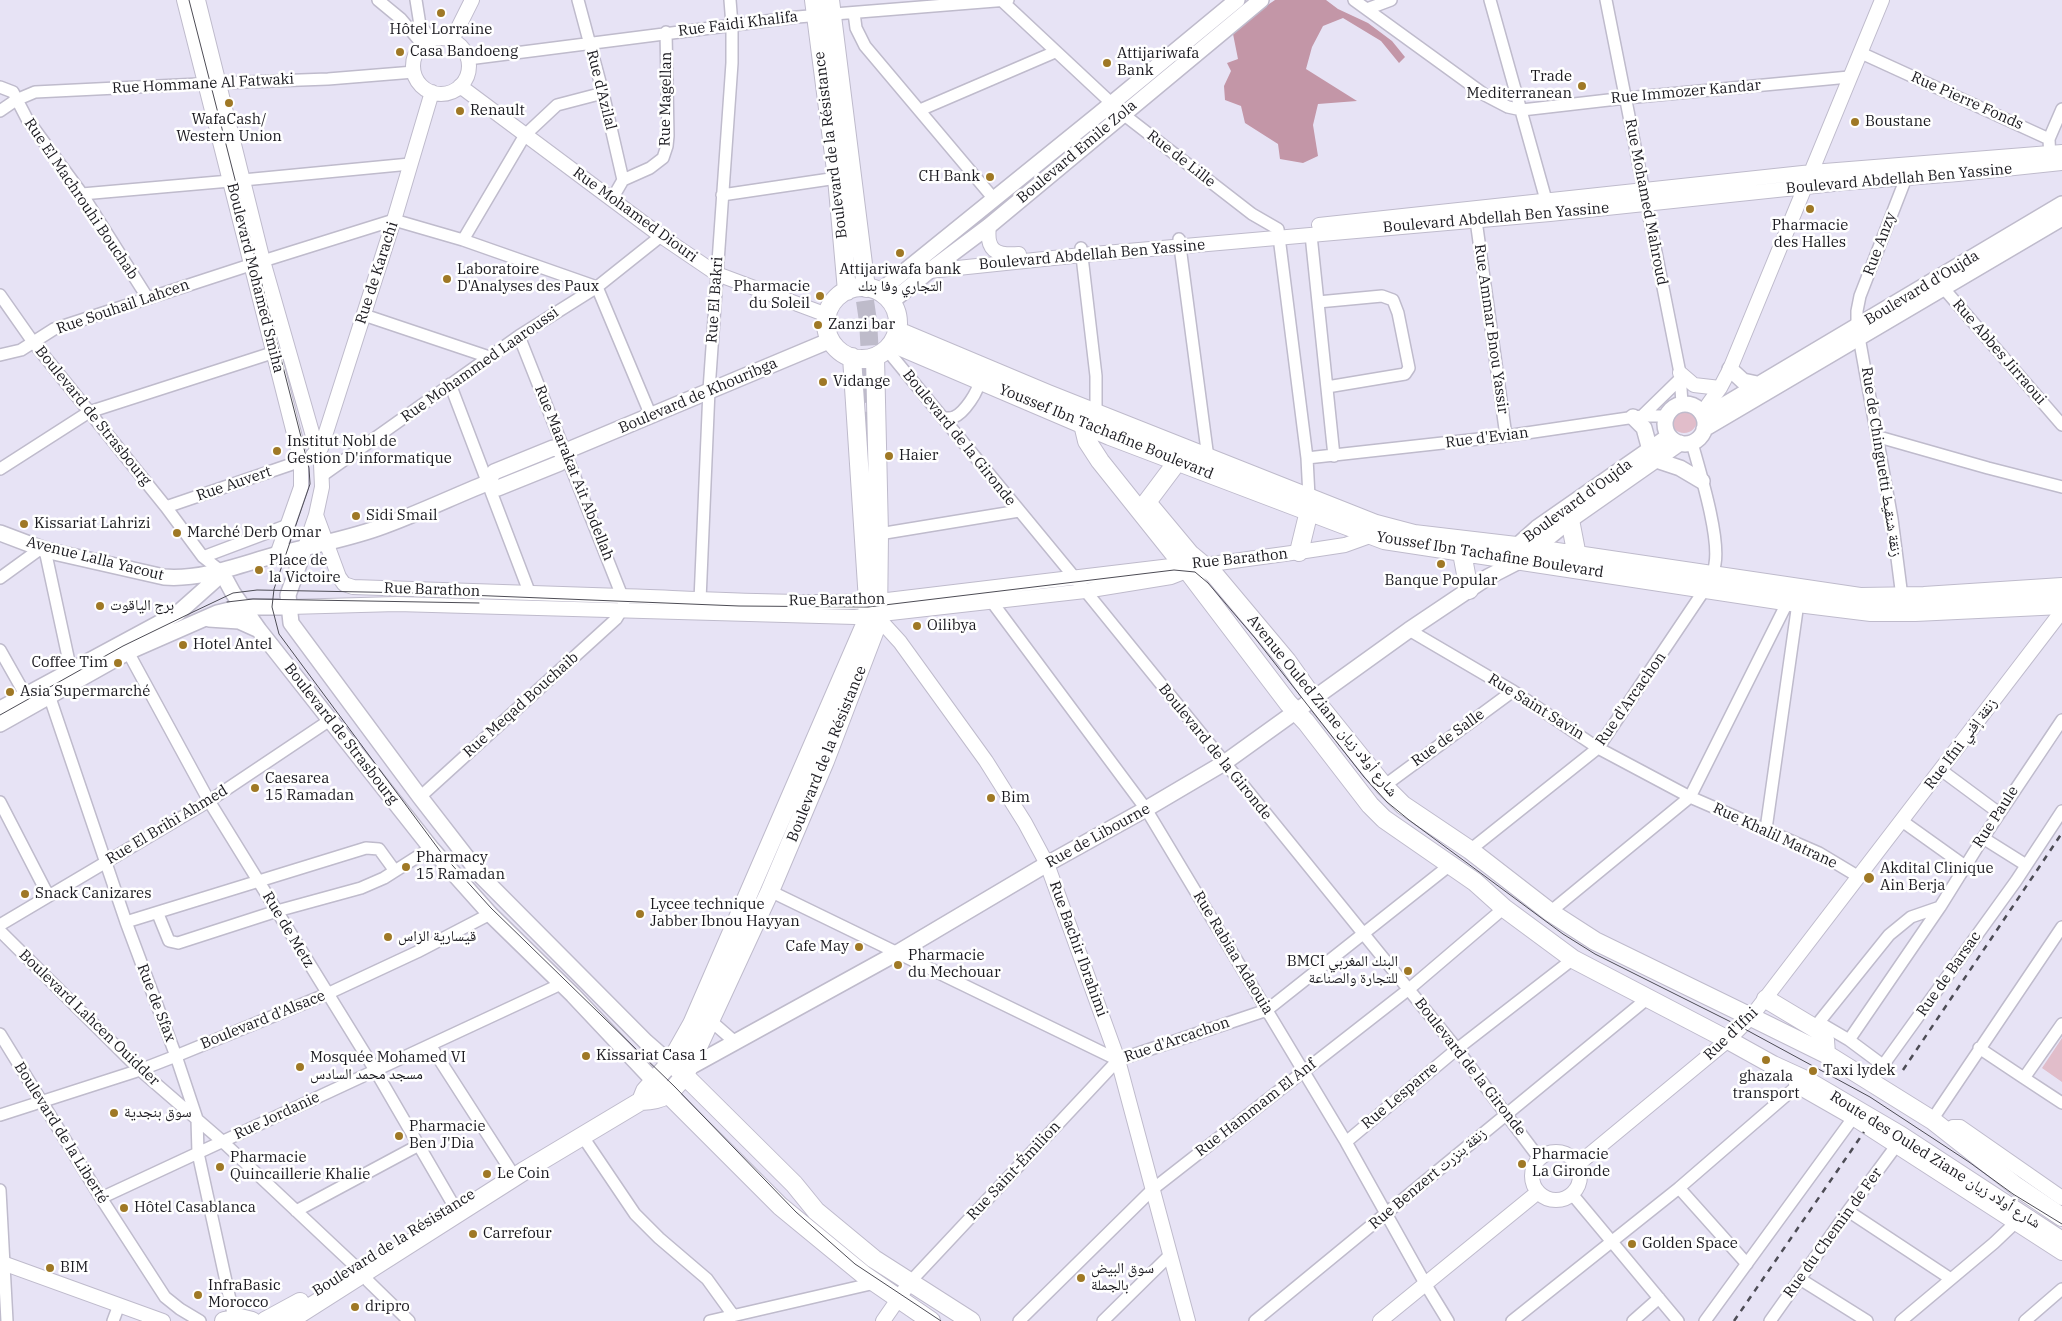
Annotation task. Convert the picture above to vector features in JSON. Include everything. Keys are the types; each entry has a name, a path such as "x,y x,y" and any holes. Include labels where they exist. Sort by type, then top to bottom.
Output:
{"main road":[{"name":"Boulevard Emile Zola","path":"879,294 994,199 1261,0"},
{"name":"Boulevard Emile Zola","path":"879,294 929,271 989,226 1232,2"},
{"name":"Boulevard de la Résistance","path":"823,7 847,291"},
{"name":"Boulevard de la Résistance","path":"823,7 879,294"},
{"name":"Boulevard d'Oujda","path":"1703,420 2059,215"},
{"path":"847,291 879,294 897,314 888,345 862,359 841,352 830,340 827,328 827,316 836,300 847,291"},
{"name":"Boulevard de Khouribga","path":"221,571 277,555 304,550 377,528 487,483 498,488 560,463 566,451 830,340"},
{"name":"Boulevard de la Résistance","path":"641,1101 645,1090 703,1025 770,892 870,648 875,610 888,345"},
{"name":"Youssef Ibn Tachafine Boulevard","path":"888,345 979,381 1080,414 1096,412 1208,458 1309,504 1370,536 1384,540 1462,553 1577,556 1793,602 1888,613 2062,605"},
{"name":"Youssef Ibn Tachafine Boulevard","path":"888,345 1080,414 1099,430 1110,436 1177,462 1309,504 1414,534 1519,553 1709,583 1860,597 1902,597 2062,587"},
{"name":"Boulevard de la Résistance","path":"265,1321 297,1304 454,1206 583,1137 641,1101 656,1101 668,1094 688,1071 760,871 875,610 852,357"},
{"path":"1730,369 1743,381 1766,384"},
{"path":"1682,404 1694,406 1703,420 1698,440 1680,440 1666,428 1667,416 1672,409 1682,404"},
{"name":"Avenue Ouled Ziane شارع أولاد زيان","path":"1096,412 1099,430 1111,459 1190,554 1191,567"},
{"name":"Avenue Ouled Ziane شارع أولاد زيان","path":"1080,414 1087,441 1100,461 1191,567 1297,712 1377,813 1474,882 1504,908 1573,959 1728,1040"},
{"path":"1637,416 1644,428 1653,455 1702,481"},
{"name":"Boulevard d'Oujda","path":"1519,553 1537,528 1680,440"},
{"name":"Boulevard d'Oujda","path":"1488,577 1519,553 1570,520 1653,455"},
{"path":"1147,502 1177,462"},
{"path":"1299,552 1309,504"},
{"path":"1570,520 1577,556"},
{"name":"Avenue Lalla Yacout","path":"0,534 42,550 164,578 221,571"},
{"name":"Boulevard de Strasbourg","path":"304,550 291,583 289,607 292,623 420,797 482,877 646,1042 670,1063"},
{"path":"1462,553 1469,590"},
{"name":"Avenue Ouled Ziane شارع أولاد زيان","path":"1191,567 1214,574 1288,661 1314,699 1384,786 1414,813 1470,850 1550,912 1595,941 1794,1038"},
{"path":"0,709 178,613 214,581 221,571"},
{"name":"Boulevard de Strasbourg","path":"221,571 242,607 259,630 431,848 490,914 561,984 654,1081"},
{"name":"Rue de Libourne","path":"688,1071 735,1042 897,953 1047,864 1224,763 1410,630 1488,577"},
{"path":"0,724 128,652 202,619 242,607 289,607"},
{"path":"202,619 239,621 259,630"},
{"path":"703,1025 704,1008 857,662"},
{"path":"1766,999 1817,1025 1823,1035 1826,1054"},
{"name":"Route des Ouled Ziane شارع أولاد زيان","path":"1794,1038 1826,1054 1932,1120 2016,1186 2062,1217"},
{"name":"Route des Ouled Ziane شارع أولاد زيان","path":"1728,1040 1795,1080 1820,1087 1923,1150 2062,1241"},
{"path":"670,1063 688,1071 716,1108 794,1184 816,1211 874,1258 971,1321"},
{"path":"654,1081 780,1206 875,1282 931,1321"},
{"path":"1896,1146 1923,1150"},
{"name":"Boulevard de la Résistance","path":"299,1320 368,1281 524,1181 518,1171"},
{"path":"299,1320 518,1171"},
{"path":"229,1320 252,1321"}],"street":[{"name":"Boulevard Mohamed Smiha","path":"184,0 212,83 237,180 257,263 275,352 302,461 301,487 277,555"},
{"name":"Boulevard Mohamed Smiha","path":"198,0 212,83"},
{"path":"378,0 427,42"},
{"path":"416,0 420,25 427,42"},
{"path":"452,40 472,0"},
{"name":"Rue d'Azilal","path":"578,0 603,93 623,180"},
{"name":"Rue El Bakri","path":"700,600 709,390 730,92 732,24 730,0"},
{"name":"Rue Faidi Khalifa","path":"468,59 732,24 823,7 854,13 1004,0"},
{"name":"Rue de Lille","path":"1004,0 1055,52 1117,109 1278,233"},
{"path":"1354,0 1485,96 1508,107 1522,110"},
{"path":"1367,9 1391,0"},
{"path":"1490,0 1548,207"},
{"name":"Rue Mohamed Mahroud","path":"1606,0 1680,376 1682,404"},
{"path":"1703,420 1730,369 1882,0"},
{"path":"854,13 856,28 865,46 994,199"},
{"name":"Rue Magellan","path":"623,180 650,168 663,158 666,152 668,136 666,32"},
{"path":"442,38 452,40 463,49 468,59 467,75 460,86 446,93 432,92 420,84 414,72 414,57 427,42 442,38"},
{"path":"920,110 1055,52"},
{"name":"Rue Pierre Fonds","path":"1861,53 2049,139"},
{"name":"Rue Hommane Al Fatwaki","path":"0,111 16,100 35,92 328,79 414,72"},
{"name":"Rue Immozer Kandar","path":"1522,110 1626,98 1850,77"},
{"name":"Rue Mohamed Diouri","path":"460,86 661,236 716,274 827,316"},
{"path":"0,87 13,92 16,100"},
{"name":"Rue de Karachi","path":"318,453 322,448 394,220 432,92"},
{"path":"463,240 525,135 557,105 603,93"},
{"name":"Rue El Machrouhi Bouchab","path":"16,100 26,119 82,194 147,298"},
{"path":"2056,158 2049,139 2062,109"},
{"name":"Boulevard Abdellah Ben Yassine","path":"1548,207 1644,190 1764,184 1806,187 1958,174 2056,158"},
{"name":"Boulevard Abdellah Ben Yassine","path":"929,271 1082,252 1548,207 1647,204 1764,184 1812,172 1959,160 2056,158"},
{"path":"1958,174 1959,160"},
{"path":"82,194 410,164"},
{"name":"Rue Anzy","path":"1858,331 1860,296 1906,178 1906,164"},
{"path":"722,195 837,178"},
{"path":"612,198 623,180"},
{"name":"Boulevard Abdellah Ben Yassine","path":"1278,233 1312,235 1476,214"},
{"name":"Rue Ammar Bnou Yassir","path":"1476,214 1506,436"},
{"path":"394,220 463,240 597,287 651,416"},
{"name":"Rue Souhail Lahcen","path":"0,355 21,350 54,329 394,220"},
{"name":"Boulevard Abdellah Ben Yassine","path":"989,226 988,237 990,246 1001,254 1082,252"},
{"path":"1278,233 1307,458 1309,504"},
{"path":"1312,235 1334,456"},
{"name":"Rue Mohammed Laaroussi","path":"322,475 488,357 597,287 661,236"},
{"path":"1180,242 1208,458"},
{"path":"1082,252 1096,376 1096,412"},
{"name":"Boulevard Mohamed Smiha","path":"257,263 318,453 322,475 316,514"},
{"name":"Rue Abbes Jirraoui","path":"1939,284 2062,425"},
{"name":"Boulevard de Strasbourg","path":"0,295 33,342 166,507 203,557 221,571"},
{"path":"1318,302 1374,296 1382,296 1393,300 1398,312 1408,368 1405,374 1393,377 1327,387"},
{"path":"364,315 488,357"},
{"name":"Rue de Chinguetti زنقة شنقيط","path":"1858,331 1879,437 1902,597"},
{"name":"Rue Maarakat Ait Abdellah","path":"519,336 624,601 622,611"},
{"name":"Boulevard de la Gironde","path":"888,345 942,417 1409,989 1539,1158"},
{"path":"0,469 89,412 275,352"},
{"path":"1637,416 1680,376 1694,384 1720,388"},
{"path":"942,417 952,418 960,413 977,393 979,381"},
{"path":"450,384 530,594"},
{"name":"Rue d'Evian","path":"1307,458 1506,436 1637,416 1667,416"},
{"path":"309,427 328,428"},
{"path":"1879,437 2062,487"},
{"path":"1680,440 1702,481 1715,542 1715,564 1709,583"},
{"path":"302,461 318,453"},
{"name":"Rue Auvert","path":"166,507 302,461"},
{"path":"879,534 1019,511"},
{"path":"316,514 328,543"},
{"name":"Boulevard de Strasbourg","path":"304,550 316,514"},
{"path":"203,557 288,525"},
{"name":"Rue Barathon","path":"328,543 342,581 353,587 700,600 840,603 875,610 1075,578 1191,567 1299,552 1345,545 1370,536"},
{"path":"0,578 42,550 71,670"},
{"path":"289,607 397,604 847,617 875,610 992,602 1085,591 1171,576 1191,567"},
{"name":"Rue d'Arcachon","path":"1470,850 1598,748 1709,583"},
{"name":"Rue Rabiaa Adaouia","path":"992,602 1146,809 1346,1142 1448,1321"},
{"path":"1550,912 1690,797 1793,602"},
{"path":"1766,829 1793,602"},
{"name":"Rue Bachir Ibrahimi","path":"875,610 986,761 1047,864 1118,1060 1188,1321"},
{"name":"Rue Meqad Bouchaib","path":"420,797 616,619 622,611"},
{"name":"Rue Ifni زنقة إفني","path":"1858,877 2062,611"},
{"name":"Rue Saint Savin","path":"1410,630 1512,691 1598,748 1690,797"},
{"path":"0,650 26,696"},
{"name":"Rue de Metz","path":"128,652 208,802 259,881 375,1070 454,1206"},
{"name":"Rue de Salle","path":"1384,786 1512,691"},
{"name":"Rue de Sfax","path":"49,695 105,862 197,1119 198,1153 229,1320"},
{"name":"Rue El Brihi Ahmed","path":"0,925 208,802 330,720"},
{"name":"Rue Paule","path":"1849,1040 1940,907 1964,866 2062,720"},
{"path":"1941,770 1999,813"},
{"name":"Rue Khalil Matrane","path":"1690,797 1819,853 1858,877"},
{"path":"0,802 48,895"},
{"name":"Rue de Barsac","path":"1871,1082 2026,865 2062,811"},
{"path":"1902,821 1964,866"},
{"path":"1983,838 2026,865"},
{"path":"126,922 158,914 371,847 379,849 395,871"},
{"path":"158,914 169,942 175,943 361,888 395,871 431,848"},
{"name":"Rue d'Arcachon","path":"770,892 1118,1060 1267,1010 1450,865"},
{"name":"Rue d'Ifni","path":"1577,1165 1728,1040 1751,1017 1858,877"},
{"path":"1884,1066 1849,1040 1817,1025 1889,935 1910,917 1940,907"},
{"name":"Rue Hammam El Anf","path":"1019,1321 1153,1189 1409,989 1504,908"},
{"name":"Boulevard d'Alsace","path":"0,1114 140,1070 176,1056 327,994 418,952 490,914"},
{"path":"1932,1120 2062,927"},
{"name":"Boulevard Lahcen Ouidder","path":"0,931 140,1070 222,1141 356,1267"},
{"name":"Rue Lesparre","path":"1346,1142 1457,1049 1573,959"},
{"name":"Rue Jordanie","path":"101,1198 561,984"},
{"name":"Rue Benzert زنقة بنزرت","path":"1255,1321 1648,998"},
{"path":"2024,1078 2062,1024"},
{"path":"703,1025 735,1042"},
{"name":"Boulevard de la Liberté","path":"0,1034 101,1198 165,1297 200,1321"},
{"path":"430,1045 518,1171"},
{"path":"1979,1048 2062,1103"},
{"name":"Rue Saint-Émilion","path":"910,1282 1118,1060"},
{"path":"1512,1321 1679,1188 1795,1080 2062,1253"},
{"path":"1705,1321 1853,1118"},
{"path":"1947,1132 1953,1126 1960,1127 2061,1196"},
{"path":"583,1137 634,1214 707,1279 733,1315"},
{"path":"296,1211 419,1145"},
{"name":"Rue du Chemin de Fer","path":"1770,1321 1896,1146"},
{"path":"1557,1152 1569,1156 1577,1165 1580,1180 1572,1194 1567,1197 1555,1200 1549,1199 1538,1192 1532,1181 1535,1163 1544,1155 1557,1152"},
{"path":"1679,1188 1746,1264"},
{"path":"0,1190 2,1263 7,1321"},
{"path":"1380,1321 1538,1192"},
{"path":"1572,1194 1678,1321"},
{"path":"1848,1211 1951,1279"},
{"path":"1901,1321 2015,1223"},
{"path":"1103,1321 1170,1255"},
{"path":"2,1263 163,1321"},
{"path":"1800,1279 1867,1321"},
{"path":"368,1281 409,1321"},
{"path":"710,1321 875,1282"},
{"path":"883,1321 910,1282"},
{"path":"2025,1321 2062,1289"},
{"path":"1633,1321 1659,1298"},
{"path":"114,1321 119,1305"}],"shaded area":[{"path":"1275,0 1326,0 1338,9 1368,23 1392,41 1405,57 1399,63 1381,41 1343,18 1323,26 1312,47 1306,69 1357,101 1318,104 1313,125 1318,156 1303,163 1280,159 1278,144 1245,123 1241,106 1225,100 1224,86 1231,71 1227,63 1238,59 1232,29"},
{"path":"1684,407 1693,411 1697,420 1693,429 1684,433 1675,429 1671,420 1675,411"},
{"path":"2062,1038 2062,1082 2042,1068"}],"tunnel":[{"path":"861,274 868,321 871,372"},
{"path":"863,358 867,462"}],"tram line":[{"path":"189,0 309,468 310,484 274,589 272,607 279,634 443,855 491,908 675,1087 796,1212 855,1264 941,1321"},
{"path":"0,715 123,646 233,593 257,590 418,593 739,606 868,607 1174,570 1195,572 1208,583 1255,638 1364,777 1387,802 1409,820 1563,934 1595,954 1741,1027 1870,1097 1969,1162 2013,1194 2062,1224"},
{"path":"227,602 253,599 479,603"}],"railway":[{"path":"1903,1070 2062,833"},
{"path":"1734,1321 1864,1132"}],"place":[{"name":"Hôtel Lorraine","path":"441,13"},
{"name":"Casa Bandoeng","path":"400,52"},
{"name":"Attijariwafa Bank","path":"1107,63"},
{"name":"Trade Mediterranean","path":"1582,86"},
{"name":"WafaCash/ Western Union","path":"229,103"},
{"name":"Renault","path":"460,111"},
{"name":"Boustane","path":"1855,122"},
{"name":"CH Bank","path":"990,177"},
{"name":"Pharmacie des Halles","path":"1810,209"},
{"name":"Attijariwafa bank التجاري وفا بنك","path":"900,253"},
{"name":"Laboratoire D'Analyses des Paux","path":"447,279"},
{"name":"Pharmacie du Soleil","path":"820,296"},
{"name":"Zanzi bar","path":"818,325"},
{"name":"Vidange","path":"823,382"},
{"name":"Institut Nobl de Gestion D'informatique","path":"277,451"},
{"name":"Haier","path":"889,456"},
{"name":"Sidi Smail","path":"356,516"},
{"name":"Kissariat Lahrizi","path":"24,524"},
{"name":"Marché Derb Omar","path":"177,533"},
{"name":"Banque Popular","path":"1441,564"},
{"name":"Place de la Victoire","path":"259,570"},
{"name":"برج الياقوت","path":"100,606"},
{"name":"Oilibya","path":"917,626"},
{"name":"Hotel Antel","path":"183,645"},
{"name":"Coffee Tim","path":"118,663"},
{"name":"Asia Supermarché","path":"10,692"},
{"name":"Caesarea 15 Ramadan","path":"255,788"},
{"name":"Bim","path":"991,798"},
{"name":"Pharmacy 15 Ramadan","path":"406,867"},
{"name":"Akdital Clinique Ain Berja","path":"1869,878"},
{"name":"Snack Canizares","path":"25,894"},
{"name":"Lycee technique Jabber Ibnou Hayyan","path":"640,914"},
{"name":"قيسارية الزاس","path":"388,937"},
{"name":"Cafe May","path":"859,947"},
{"name":"Pharmacie du Mechouar","path":"898,965"},
{"name":"BMCI البنك المغربي للتجارة والصناعة","path":"1408,971"},
{"name":"Kissariat Casa 1","path":"586,1056"},
{"name":"ghazala transport","path":"1766,1060"},
{"name":"Mosquée Mohamed VI مسجد محمد السادس","path":"300,1067"},
{"name":"Taxi lydek","path":"1813,1071"},
{"name":"سوق بنجدية","path":"114,1113"},
{"name":"Pharmacie Ben J'Dia","path":"399,1136"},
{"name":"Pharmacie La Gironde","path":"1522,1164"},
{"name":"Pharmacie Quincaillerie Khalie","path":"220,1167"},
{"name":"Le Coin","path":"487,1174"},
{"name":"Hôtel Casablanca","path":"124,1208"},
{"name":"Carrefour","path":"473,1234"},
{"name":"Golden Space","path":"1632,1244"},
{"name":"BIM","path":"50,1268"},
{"name":"سوق البيض بالجملة","path":"1081,1278"},
{"name":"InfraBasic Morocco","path":"198,1295"},
{"name":"dripro","path":"355,1307"}]}
